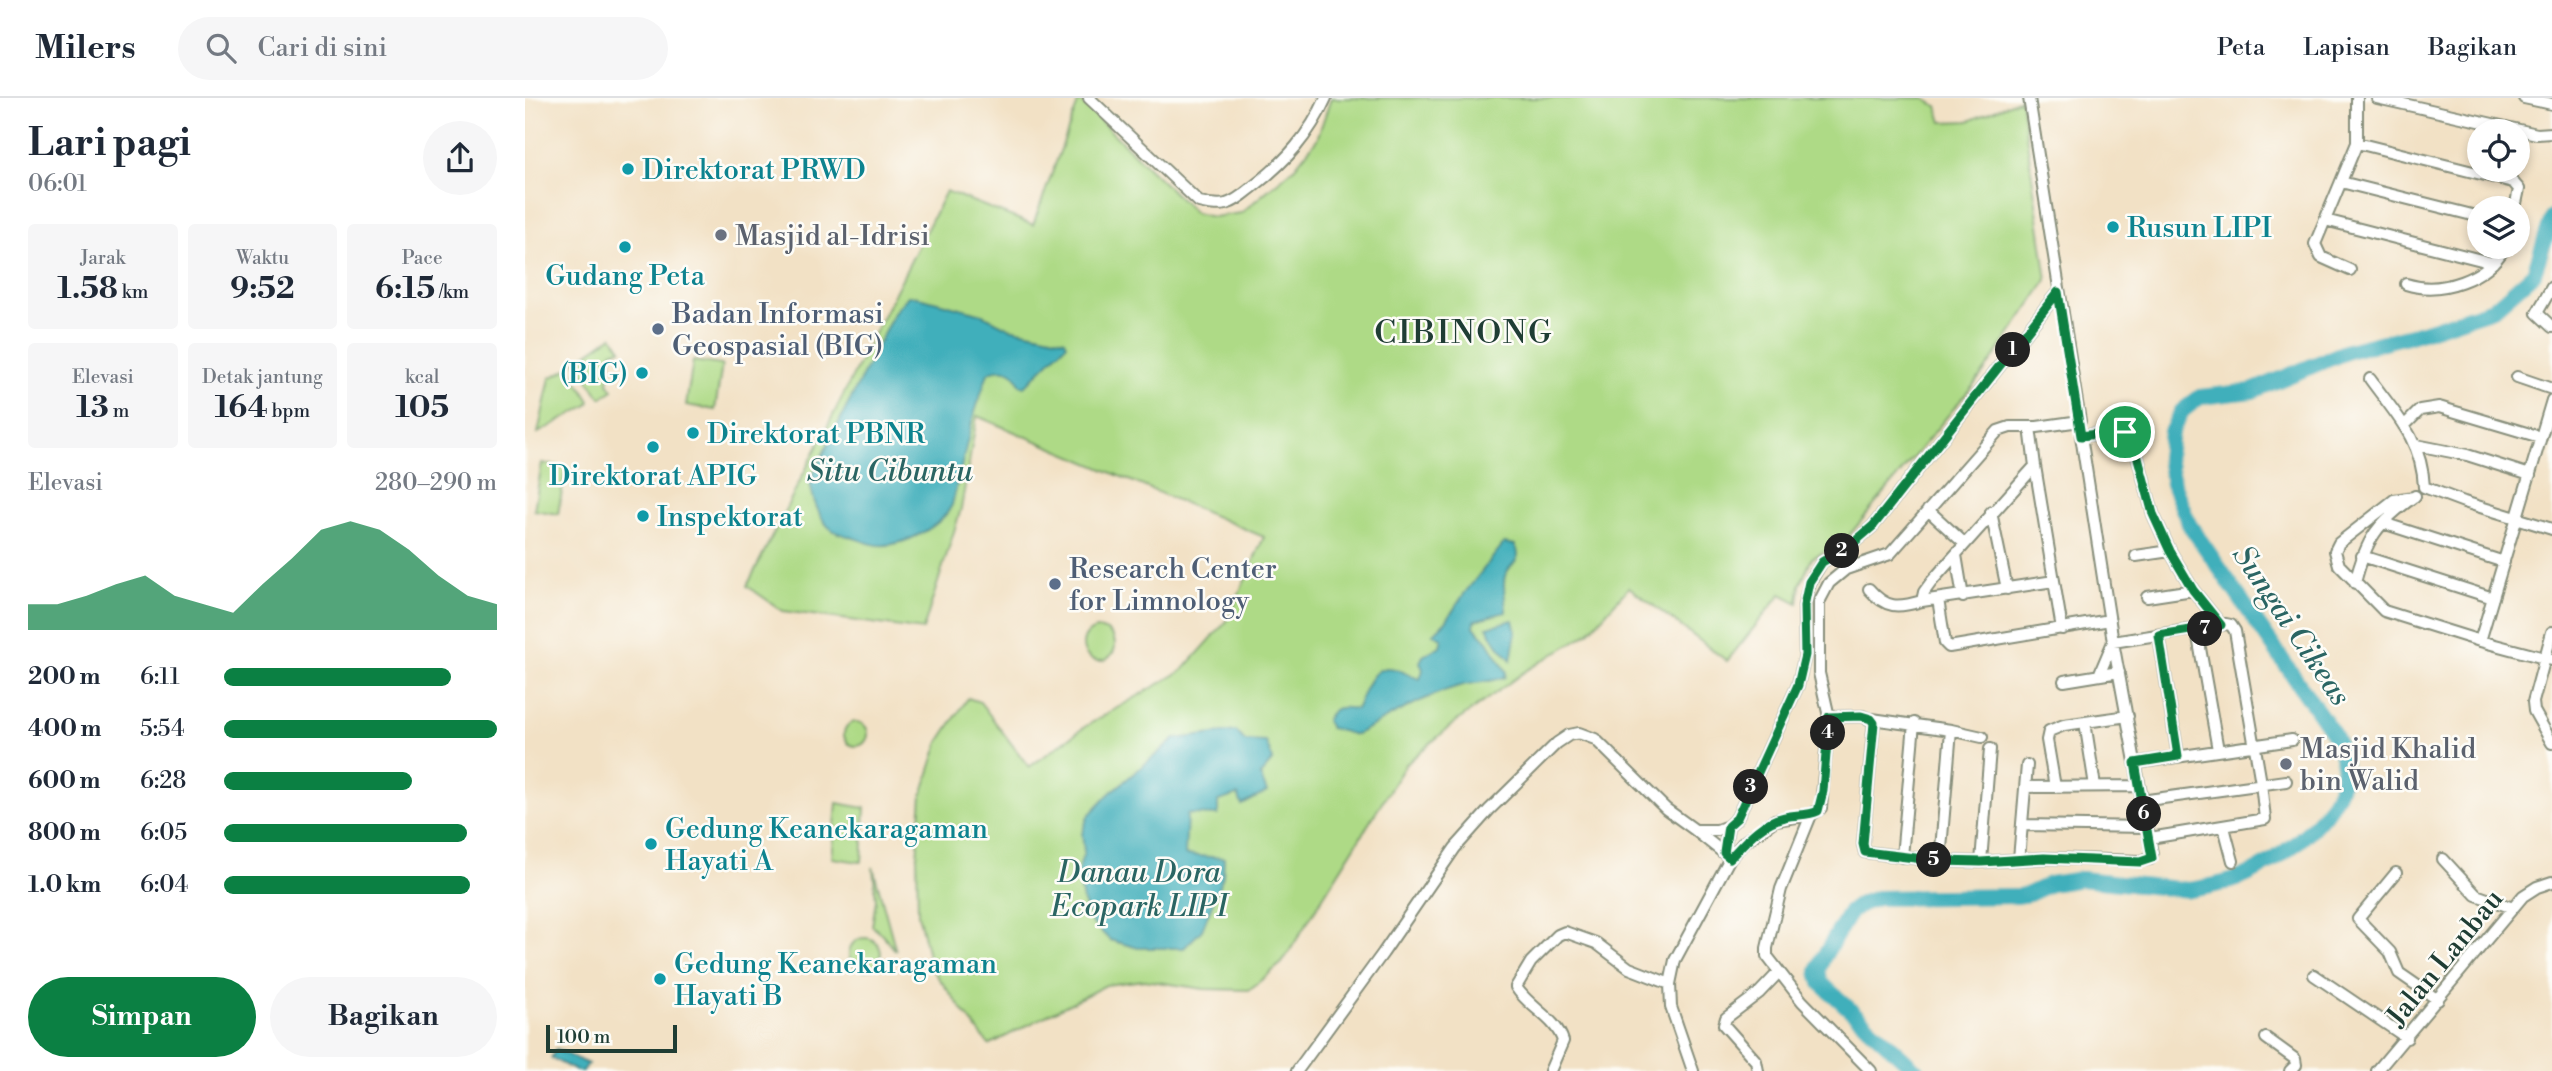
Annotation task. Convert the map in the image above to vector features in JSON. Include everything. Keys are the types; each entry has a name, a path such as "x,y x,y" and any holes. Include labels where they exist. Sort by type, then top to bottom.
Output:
{"street":[{"path":"1089,98 1199,202 1225,204 1239,198 1283,163 1296,148 1326,98"},
{"path":"1873,724 1863,849 1865,852 1940,861 2150,859 2152,854 2113,642 2029,98"},
{"path":"2350,270 2321,257 2315,244 2357,143 2357,98"},
{"path":"2377,98 2537,134 2552,133"},
{"path":"2524,98 2552,104"},
{"path":"2357,143 2513,182 2519,189 2518,196"},
{"path":"2341,182 2467,214"},
{"path":"2325,220 2493,263"},
{"path":"2406,284 2424,289 2460,282 2483,271 2496,259"},
{"path":"2552,287 2537,313 2552,327"},
{"path":"1695,830 1706,831 1728,826 1737,818 1798,685 1805,655 1804,606 1809,582 1815,571 1822,562 1851,545 1873,526 2058,292"},
{"path":"2517,377 2552,389"},
{"path":"2355,583 2368,541 2383,523 2424,487 2416,445 2370,379"},
{"path":"2480,641 2552,400"},
{"path":"2404,426 2420,410 2439,407 2540,437"},
{"path":"1727,855 1766,824 1783,817 1811,815 1818,811 1822,802 1829,717 1819,673 1819,602 1829,583 1846,569 1890,554 1998,431 2010,427 2080,421"},
{"path":"2030,427 2062,629"},
{"path":"2081,436 2120,431 2130,433 2153,514 2170,551 2193,590 2221,625"},
{"path":"2416,445 2467,455 2530,475"},
{"path":"1922,601 1928,586 1991,512 2035,466"},
{"path":"2424,487 2552,529"},
{"path":"2414,497 2394,500 2336,546 2339,565 2384,611 2549,659"},
{"path":"1928,510 1965,544"},
{"path":"1991,512 2007,589"},
{"path":"2383,523 2504,562"},
{"path":"2136,556 2170,551"},
{"path":"1956,555 1963,597"},
{"path":"2362,556 2493,598"},
{"path":"1869,589 1880,600 1901,607 1922,601 1963,597 2054,581"},
{"path":"2147,597 2193,590"},
{"path":"1938,599 1945,642 1949,647 2110,620"},
{"path":"2023,825 2148,833 2224,827 2265,819 2235,631 2231,625 2113,642"},
{"path":"2197,631 2218,750"},
{"path":"2552,632 2549,659 2533,702 2534,710 2547,723 2552,743"},
{"path":"2159,635 2178,756"},
{"path":"2099,675 2113,642"},
{"path":"2064,681 2119,671"},
{"path":"1829,717 1861,716 1873,724 1914,723 1982,737"},
{"path":"2055,787 2047,740 2049,731 2056,727 2128,716"},
{"path":"2085,722 2095,786"},
{"path":"1902,857 1914,723"},
{"path":"1940,861 1951,730"},
{"path":"1297,1071 1455,848 1532,766 1563,739 1579,733 1594,739 1666,809 1727,855"},
{"path":"2135,763 2292,740"},
{"path":"1981,862 1990,749"},
{"path":"2019,859 2027,765"},
{"path":"2141,801 2286,781"},
{"path":"2025,787 2139,786"},
{"path":"1811,815 1781,889 1767,957 1802,1001 1866,1070"},
{"path":"1693,1071 1671,1007 1670,984 1675,960 1703,909 1727,855 1728,826"},
{"path":"2224,827 2232,861"},
{"path":"2443,859 2476,895 2513,908"},
{"path":"2396,873 2358,919 2390,952 2399,973 2438,1000"},
{"name":"Jalan Lanbau","path":"2377,1071 2513,908 2529,891 2552,882"},
{"path":"1550,1071 1563,1041 1560,1031 1518,991 1516,985 1531,962 1558,934 1565,932 1596,943 1629,968 1670,984"},
{"path":"1758,1071 1756,1061 1724,1025 1726,1018 1759,993 1779,972"},
{"path":"2314,975 2407,1038"},
{"path":"2266,1038 2295,1059 2296,1065 2290,1071"}],"green space":[{"path":"1331,98 1923,98 1937,106 1942,122 1969,121 2021,99 2047,280 1984,372 1843,543 1812,558 1800,585 1798,603 1781,594 1727,661 1629,587 1588,633 1524,672 1453,724 1406,764 1282,963 1249,990 1204,989 1144,980 1106,985 989,1045 931,968 918,914 917,857 922,795 939,742 968,698 980,702 1029,767 1086,726 1183,670 1227,621 1264,537 977,416 961,509 923,630 783,611 747,586 946,191 1033,225 1079,100 1195,213 1213,217 1241,213 1294,168 1317,139"},
{"path":"612,336 621,349 612,352 608,383 613,390 601,398 575,362"},
{"path":"693,361 722,365 715,410 686,405"},
{"path":"569,368 590,401 588,405 538,433 550,378"},
{"path":"542,463 566,467 558,514 534,510"},
{"path":"1099,629 1110,634 1115,645 1110,656 1099,661 1088,656 1083,645 1088,634"},
{"path":"856,722 867,729 868,734 861,745 856,746 845,739 844,734 851,723"},
{"path":"837,803 865,808 860,862 832,858"},
{"path":"873,867 896,951 872,926 876,900"},
{"path":"865,938 876,943 881,954 876,965 865,970 854,965 849,954 854,943"}],"water":[{"name":"Situ Cibuntu","path":"908,296 979,313 1009,328 1065,340 1067,344 1025,386 1020,385 1015,375 1007,370 988,373 973,418 952,505 947,513 920,534 899,543 878,545 833,531 816,506 810,480 895,311"},
{"path":"1504,543 1515,545 1518,554 1504,580 1506,612 1475,620 1474,627 1488,641 1506,671 1505,677 1462,685 1430,697 1355,735 1330,728 1326,721 1331,712 1341,708 1356,709 1368,683 1382,669 1397,669 1420,679 1423,670 1420,662 1423,656 1440,646 1442,638 1433,634 1446,621"},
{"path":"1513,620 1516,632 1511,660 1487,627"},
{"name":"Danau Dora Ecopark LIPI","path":"1236,731 1245,741 1266,742 1273,760 1260,775 1267,792 1242,805 1238,795 1218,801 1218,815 1187,814 1185,855 1224,858 1223,876 1202,930 1184,948 1138,948 1110,940 1092,923 1077,874 1084,852 1082,833 1088,816 1109,794 1175,739"},
{"path":"556,1049 588,1064 583,1071 576,1071 551,1058"}],"waterway":[{"name":"Sungai Cikeas","path":"1917,1071 1821,983 1818,971 1823,958 1850,912 1861,904 1877,898 2018,896 2050,884 2081,879 2189,890 2219,884 2247,875 2278,857 2311,829 2336,796 2342,779 2343,761 2334,735 2189,524 2173,484 2168,458 2171,432 2182,411 2200,397 2252,391 2348,351 2419,333 2493,309 2534,273 2552,218"}],"place":[{"name":"Direktorat PRWD","path":"628,169"},
{"name":"Rusun LIPI","path":"2113,227"},
{"name":"Masjid al-Idrisi","path":"721,235"},
{"name":"Gudang Peta","path":"625,247"},
{"name":"Badan Informasi Geospasial (BIG)","path":"658,329"},
{"name":"(BIG)","path":"642,373"},
{"name":"Direktorat PBNR","path":"693,433"},
{"name":"Direktorat APIG","path":"653,447"},
{"name":"Inspektorat","path":"643,516"},
{"name":"Research Center for Limnology","path":"1055,584"},
{"name":"Masjid Khalid bin Walid","path":"2286,764"},
{"name":"Gedung Keanekaragaman Hayati A","path":"651,844"},
{"name":"Gedung Keanekaragaman Hayati B","path":"660,979"}],"district":[{"name":"CIBINONG","path":"1464,332"}],"route":[{"path":"2058,292 2081,436 2125,432 2130,433 2135,443 2153,514 2170,551 2193,590 2221,625 2197,631 2159,635 2178,756 2135,763 2152,858 2140,862 2044,858 1981,862 1940,861 1865,852 1863,844 1874,721 1861,716 1829,717 1823,791 1821,808 1818,811 1811,815 1783,817 1766,824 1730,858 1724,853 1728,826 1737,818 1798,685 1805,655 1804,606 1809,582 1815,571 1822,562 1851,545 1873,526 2058,292"}]}
